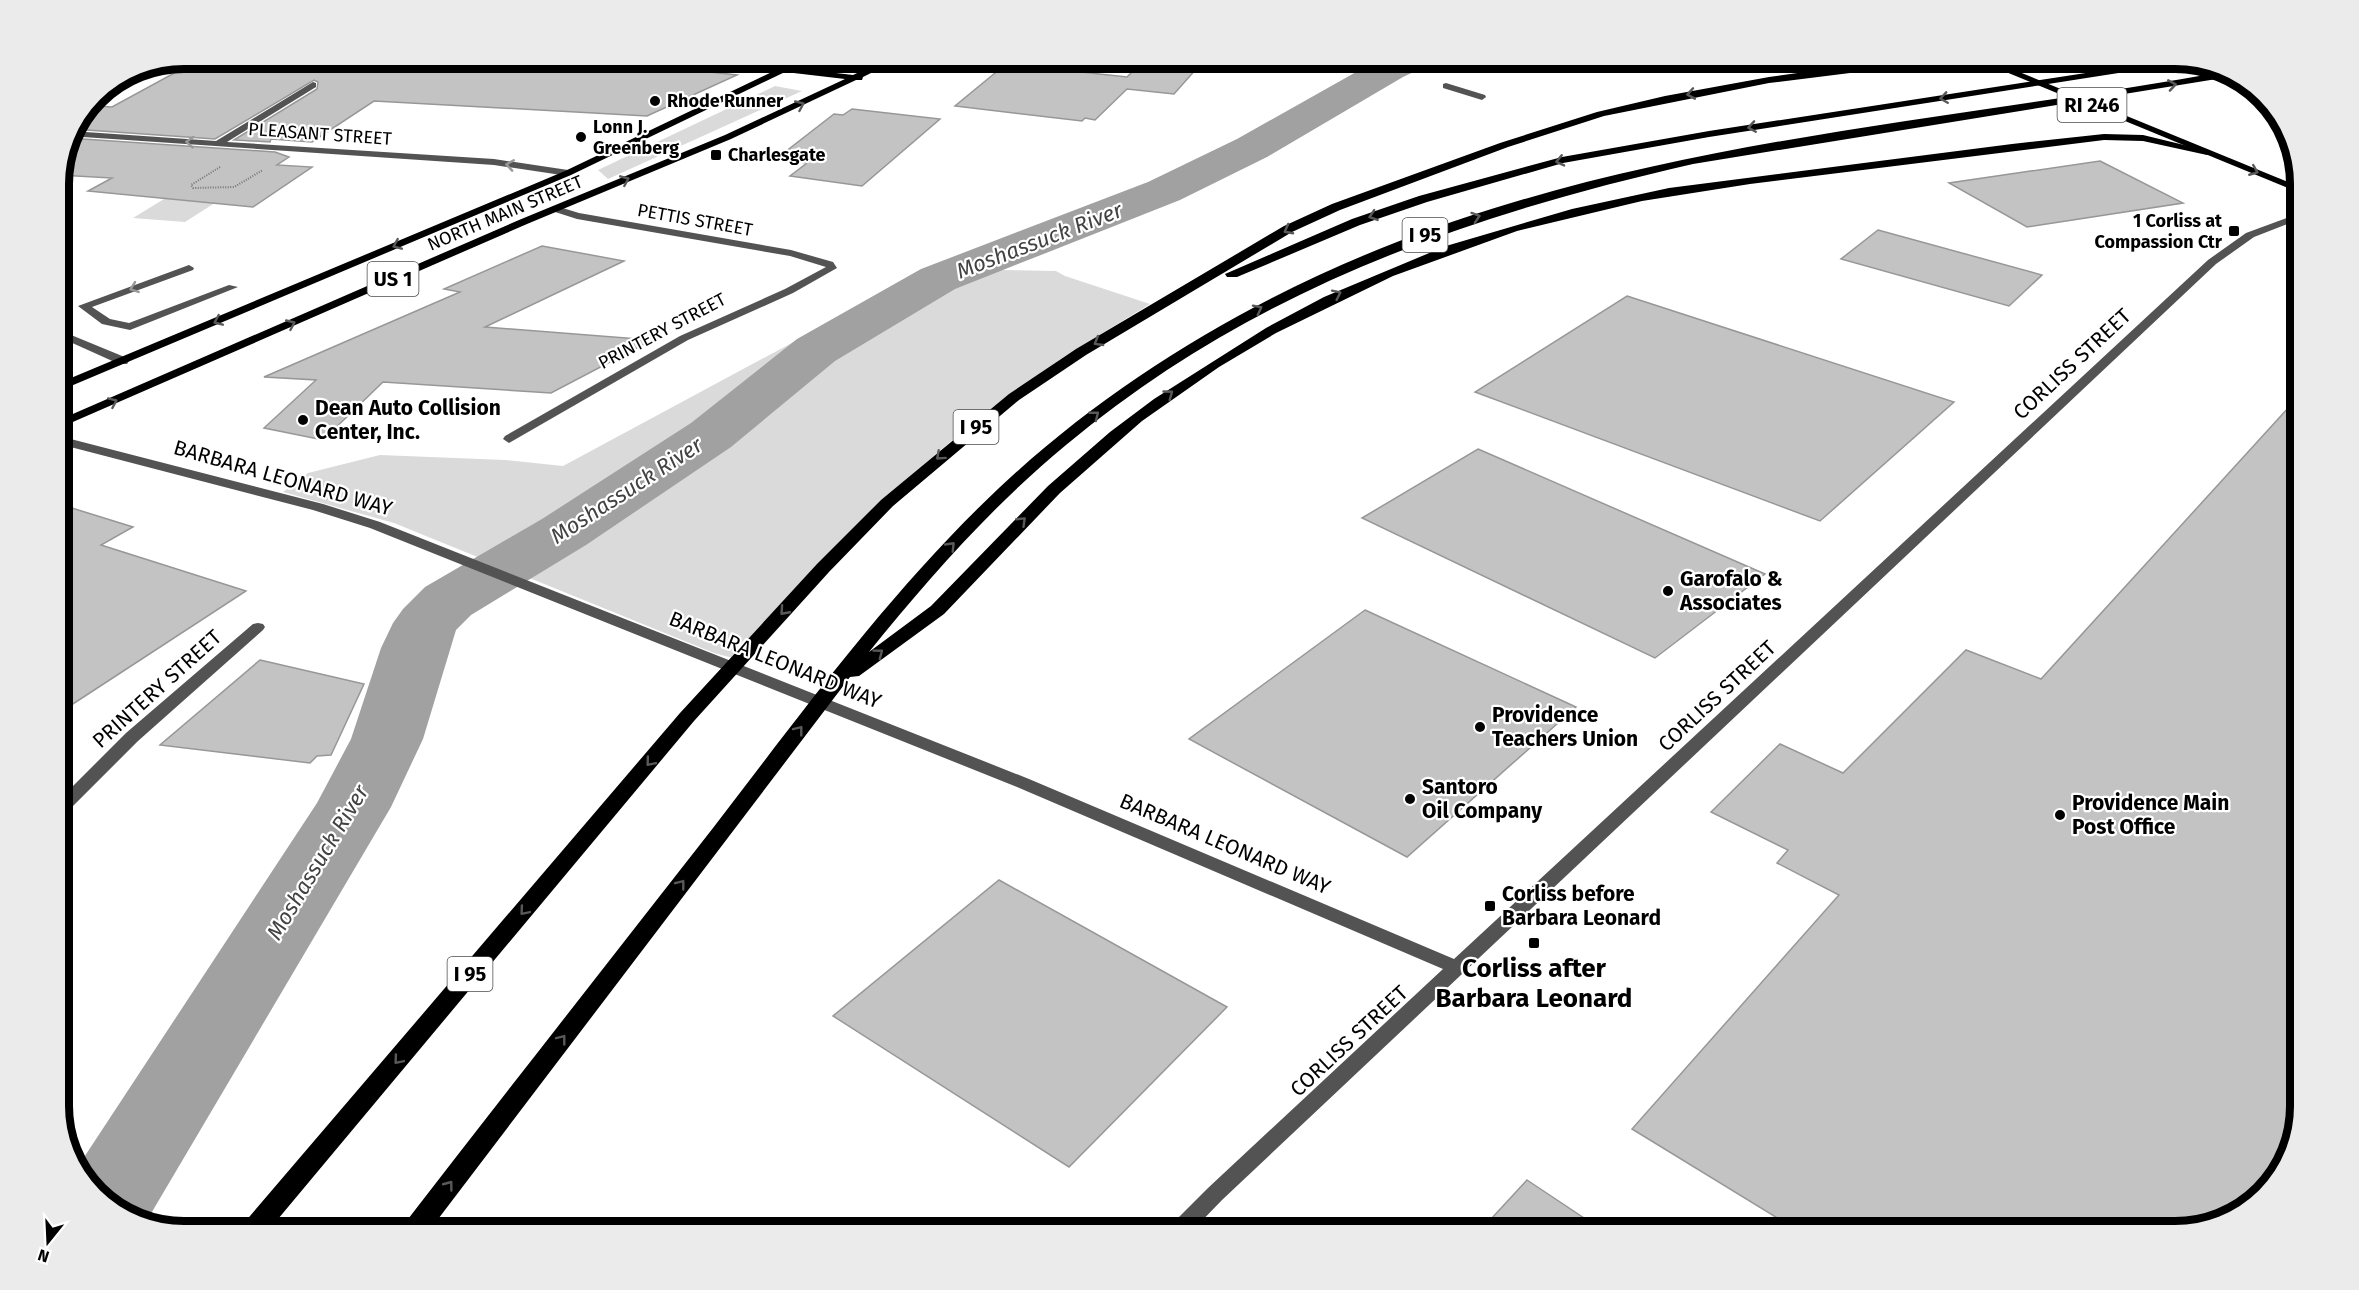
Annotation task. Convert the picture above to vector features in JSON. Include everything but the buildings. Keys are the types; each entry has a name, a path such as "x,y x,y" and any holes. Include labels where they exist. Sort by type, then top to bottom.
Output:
{"highway":[{"path":"1148,312 1288,229 1336,207 1504,145 1601,114 1665,99 1769,80 1858,69"},
{"name":"I 95","path":"263,1221 687,717 823,568 887,503 951,447 1033,384 1148,312 1289,248 1356,222 1493,178 1562,160 1632,147 2134,69"},
{"name":"I 95","path":"422,1221 832,688 943,555 1003,493 1065,438 1128,390 1188,349 1310,283 1384,250 1443,228 1590,184 1750,151 2214,76"},
{"path":"832,688 947,601 1039,504 1101,447 1156,403 1218,361 1282,322 1345,291 1421,258 1490,234 1557,216 1644,196 1718,185 2104,137 2143,138 2207,152"}],"main road":[{"path":"784,69 857,78 889,69"},
{"name":"NORTH MAIN STREET","path":"69,383 568,173 784,69"},
{"name":"NORTH MAIN STREET","path":"69,420 728,137 875,69"},
{"name":"RI 246","path":"2003,69 2290,186"}],"street":[{"path":"217,144 313,85"},
{"path":"1446,86 1482,97"},
{"name":"PLEASANT STREET","path":"80,135 495,162 568,173"},
{"name":"PETTIS STREET","path":"556,209 578,216 791,253 829,264"},
{"name":"CORLISS STREET","path":"1191,1221 2212,262 2250,235 2290,220"},
{"name":"PRINTERY STREET","path":"510,439 684,338 789,291 832,268 829,264"},
{"path":"189,268 84,306 106,322 130,327 233,287"},
{"path":"69,337 123,361"},
{"name":"BARBARA LEONARD WAY","path":"69,443 318,507 467,560 1034,788 1458,968"},
{"name":"PRINTERY STREET","path":"69,800 132,737 258,627"}],"path":[{"path":"220,167 191,185 193,188 234,187 266,167"}],"shaded area":[{"path":"775,86 802,91 608,179 598,170"},
{"path":"239,153 287,157 185,222 133,218"},
{"path":"1000,270 1056,271 1150,304 1062,358 973,422 897,488 733,658 714,653 394,523 283,492 308,473 380,455 505,460 563,466 879,296 920,279"}],"waterway":[{"name":"Moshassuck River","path":"112,1195 353,807 387,739 415,648 426,623 448,601 564,532 711,435 816,350 938,279 1164,191 1252,148 1389,69"}],"place":[{"name":"Rhode Runner","path":"655,101"},
{"name":"Lonn J. Greenberg","path":"581,137"},
{"name":"Charlesgate","path":"716,155"},
{"name":"1 Corliss at Compassion Ctr","path":"2234,231"},
{"name":"Dean Auto Collision Center, Inc.","path":"303,420"},
{"name":"Garofalo & Associates","path":"1668,591"},
{"name":"Providence Teachers Union","path":"1480,727"},
{"name":"Santoro Oil Company","path":"1410,799"},
{"name":"Providence Main Post Office","path":"2060,815"},
{"name":"Corliss before Barbara Leonard","path":"1490,906"},
{"name":"Corliss after Barbara Leonard","path":"1534,943"}]}
